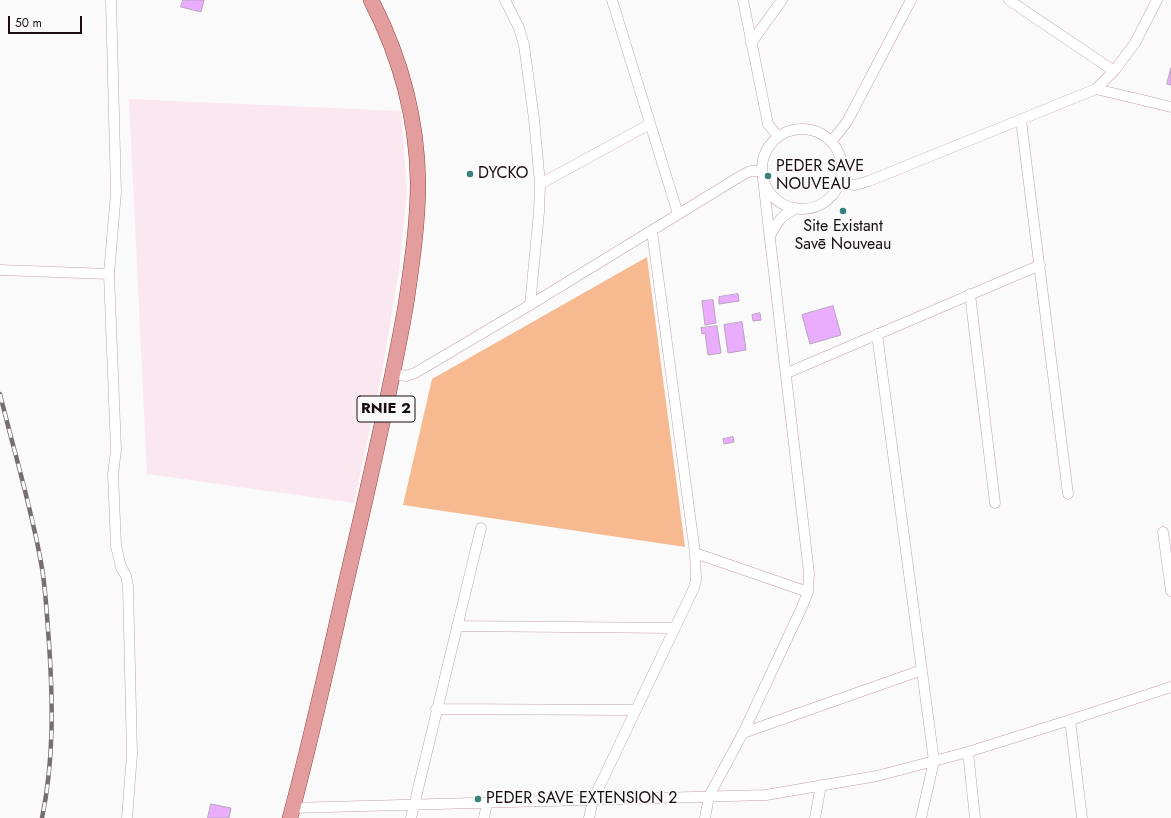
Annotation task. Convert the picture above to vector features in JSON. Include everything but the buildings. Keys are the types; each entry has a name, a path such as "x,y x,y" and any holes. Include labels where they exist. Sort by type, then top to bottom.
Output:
{"main road":[{"name":"RNIE 2","path":"291,813 321,691 394,374 416,232 418,181 417,160 408,103 395,54 371,0"}],"street":[{"path":"111,0 116,192 109,274 116,450 113,474 116,546 121,567 126,576 128,592 132,754 128,818"},
{"path":"505,0 519,28 524,45 534,119 540,184 539,212 530,305"},
{"path":"612,0 678,214"},
{"path":"743,0 768,124 778,137"},
{"path":"751,43 782,0"},
{"path":"831,142 847,122 910,0"},
{"path":"1009,0 1114,71"},
{"path":"839,182 855,185 862,183 1096,89 1114,71 1135,43 1157,0"},
{"path":"1096,89 1171,107"},
{"path":"1022,120 1068,494"},
{"path":"540,184 650,124"},
{"path":"705,818 709,796 743,733 808,592 809,573 763,175 764,155 772,142 778,137 792,130 808,129 822,134 831,142 838,152 840,159 841,167 839,182 836,189 825,201 811,207 796,208 788,206 775,198 766,186 763,175"},
{"path":"394,374 406,376 415,373 530,305 744,174 751,171 763,175"},
{"path":"770,236 781,217 796,208"},
{"path":"589,818 593,800 694,588 696,580 695,553 652,231"},
{"path":"786,373 1040,265"},
{"path":"0,270 109,274"},
{"path":"970,294 995,503"},
{"path":"877,334 934,761 921,818"},
{"path":"411,818 436,709 481,528"},
{"path":"1163,532 1171,591"},
{"path":"695,553 808,592"},
{"path":"457,626 675,628"},
{"path":"743,733 922,670"},
{"path":"291,813 414,805 766,795 877,776 968,752 1171,687"},
{"path":"436,709 636,710"},
{"path":"1070,720 1082,818"},
{"path":"968,752 974,818"},
{"path":"815,818 821,785"},
{"path":"484,818 487,803"}],"shaded area":[{"path":"129,99 401,111 407,190 399,270 382,372 354,503 147,474"},
{"path":"647,257 685,547 403,505 432,379"}],"railway":[{"path":"0,394 38,546 45,596 50,665 52,731 49,774 42,818"}],"place":[{"name":"DYCKO","path":"470,174"},
{"name":"PEDER SAVE NOUVEAU","path":"768,176"},
{"name":"Site Existant Savē Nouveau","path":"843,211"},
{"name":"PEDER SAVE EXTENSION 2","path":"478,799"}]}
